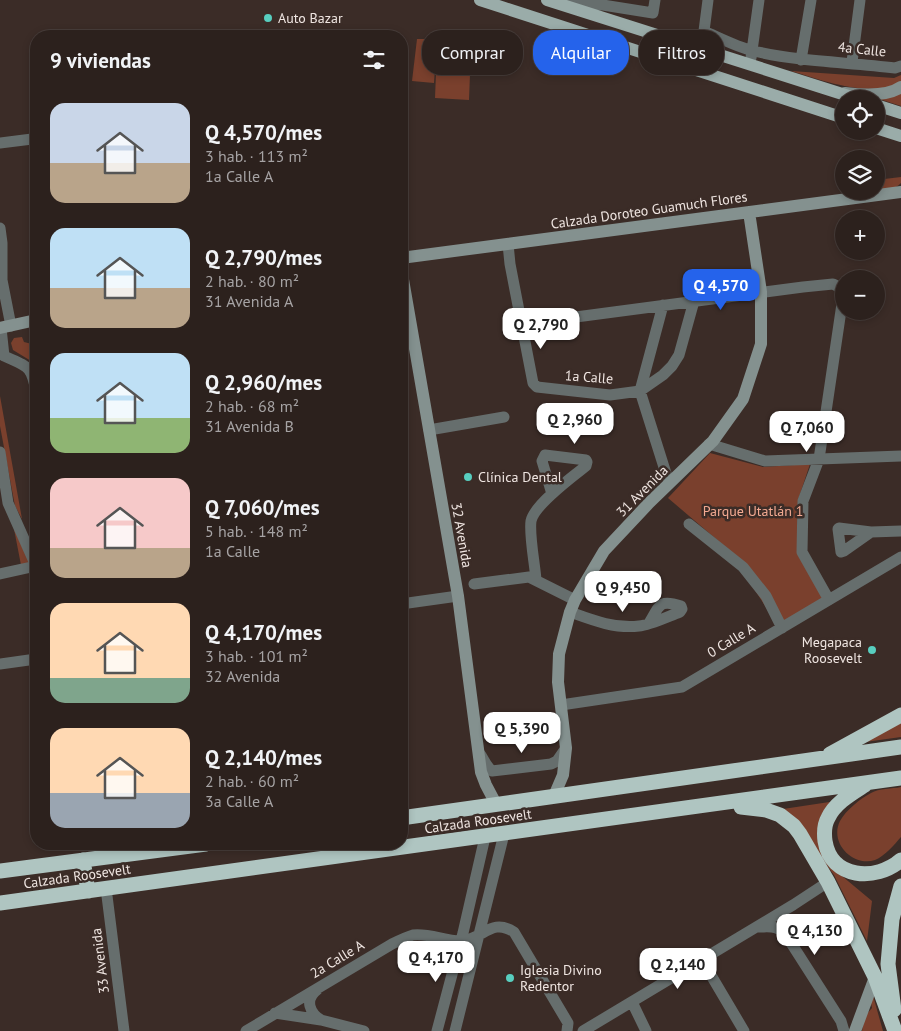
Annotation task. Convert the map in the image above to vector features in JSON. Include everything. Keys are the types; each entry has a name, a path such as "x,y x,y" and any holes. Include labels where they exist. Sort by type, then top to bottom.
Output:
{"highway":[{"path":"823,758 901,715"},
{"name":"Calzada Roosevelt","path":"408,817 901,747"},
{"name":"Calzada Roosevelt","path":"408,847 901,778"},
{"path":"868,783 842,801 831,813 825,825 826,847 836,864 848,871 860,874 878,873 891,868 901,860"},
{"path":"710,805 759,808 774,812 786,819 800,834 828,882 875,977 896,1031"},
{"name":"Calzada Roosevelt","path":"0,871 160,850"},
{"name":"Calzada Roosevelt","path":"0,903 388,850"},
{"path":"83,860 88,891"},
{"path":"896,1031 888,964 892,919 901,886"}],"main road":[{"path":"480,0 835,115"},
{"path":"551,1 835,91"},
{"path":"885,108 901,113"},
{"path":"885,131 901,136"}],"street":[{"path":"551,1 603,5 653,13 655,0"},
{"name":"4a Calle","path":"708,0 704,31 752,51 801,60 852,62 895,68 901,66"},
{"path":"750,64 758,0"},
{"path":"801,60 810,0"},
{"path":"852,62 860,0"},
{"path":"885,92 901,87"},
{"path":"0,143 30,140"},
{"name":"Calzada Doroteo Guamuch Flores","path":"408,257 901,192"},
{"name":"31 Avenida","path":"554,796 562,775 566,748 558,682 559,654 572,606 604,551 709,444 742,399 746,390 761,344 761,292 749,212"},
{"path":"0,228 4,327 2,358 25,366 30,370"},
{"path":"508,244 510,264 523,324 761,292 833,284 841,288 843,296 820,459 803,501 802,552 828,600"},
{"path":"640,391 663,375 679,355 694,301"},
{"path":"663,305 640,391 670,483"},
{"name":"32 Avenida","path":"408,308 458,596 481,772 496,804"},
{"path":"4,327 30,321"},
{"name":"1a Calle","path":"523,324 533,383 537,387 610,395 640,391"},
{"path":"429,430 504,417"},
{"path":"709,444 765,461 901,456"},
{"path":"0,452 8,503 30,552"},
{"path":"536,580 531,521 533,515 552,494"},
{"path":"689,524 743,568 766,596 782,628"},
{"path":"871,532 901,531"},
{"name":"0 Calle A","path":"561,705 682,687 901,557"},
{"path":"0,574 30,567"},
{"path":"474,584 529,577 601,623 623,626 642,626 649,622 659,606 664,602 680,606 682,609"},
{"path":"408,603 458,596"},
{"path":"0,664 30,660"},
{"path":"480,754 485,760 487,767 492,771 551,764 557,761 566,748"},
{"path":"454,1031 504,834"},
{"path":"437,1031 461,941 485,837"},
{"path":"567,1027 585,1030 828,882"},
{"name":"33 Avenida","path":"106,888 124,1031"},
{"name":"2a Calle A","path":"246,1031 392,944 414,935 461,941 498,926 506,927 514,932 567,1027"},
{"path":"754,928 773,926 780,929 786,935 840,1021 844,1031"},
{"path":"702,960 744,1031"},
{"path":"855,1031 875,977"},
{"path":"320,988 312,994 309,1004 312,1014 321,1020"},
{"path":"632,1002 646,1031"},
{"path":"275,1013 321,1020 364,1031"}],"green space":[{"path":"417,39 422,39 422,75 435,75 434,83 412,81"},
{"path":"791,71 894,78 901,75 901,82 889,87 861,88 831,83"},
{"path":"436,75 470,75 469,100 435,98"},
{"path":"901,93 901,106 885,101 885,97"},
{"path":"901,177 901,183 896,187 885,189 885,179"},
{"path":"22,337 24,342 30,344 30,360 13,350 11,343 14,338"},
{"path":"0,396 22,519 15,506 0,426"},
{"name":"Parque Utatlán 1","path":"710,453 763,467 810,464 798,500 797,553 824,600 778,626 729,550 668,498"},
{"path":"14,529 30,564 21,565"},
{"path":"901,723 901,737 865,742"},
{"path":"901,787 901,837 886,853 875,860 859,860 851,857 840,845 837,829 840,821 854,805 874,791"},
{"path":"836,801 823,818 842,876 872,901 867,941 834,875 783,809"},
{"path":"872,992 883,1031 862,1031 865,1016 872,1008 870,998"}],"place":[{"name":"Auto Bazar","path":"268,18"},
{"name":"Clínica Dental","path":"468,477"},
{"name":"Megapaca Roosevelt","path":"872,650"},
{"name":"Iglesia Divino Redentor","path":"510,978"}]}
